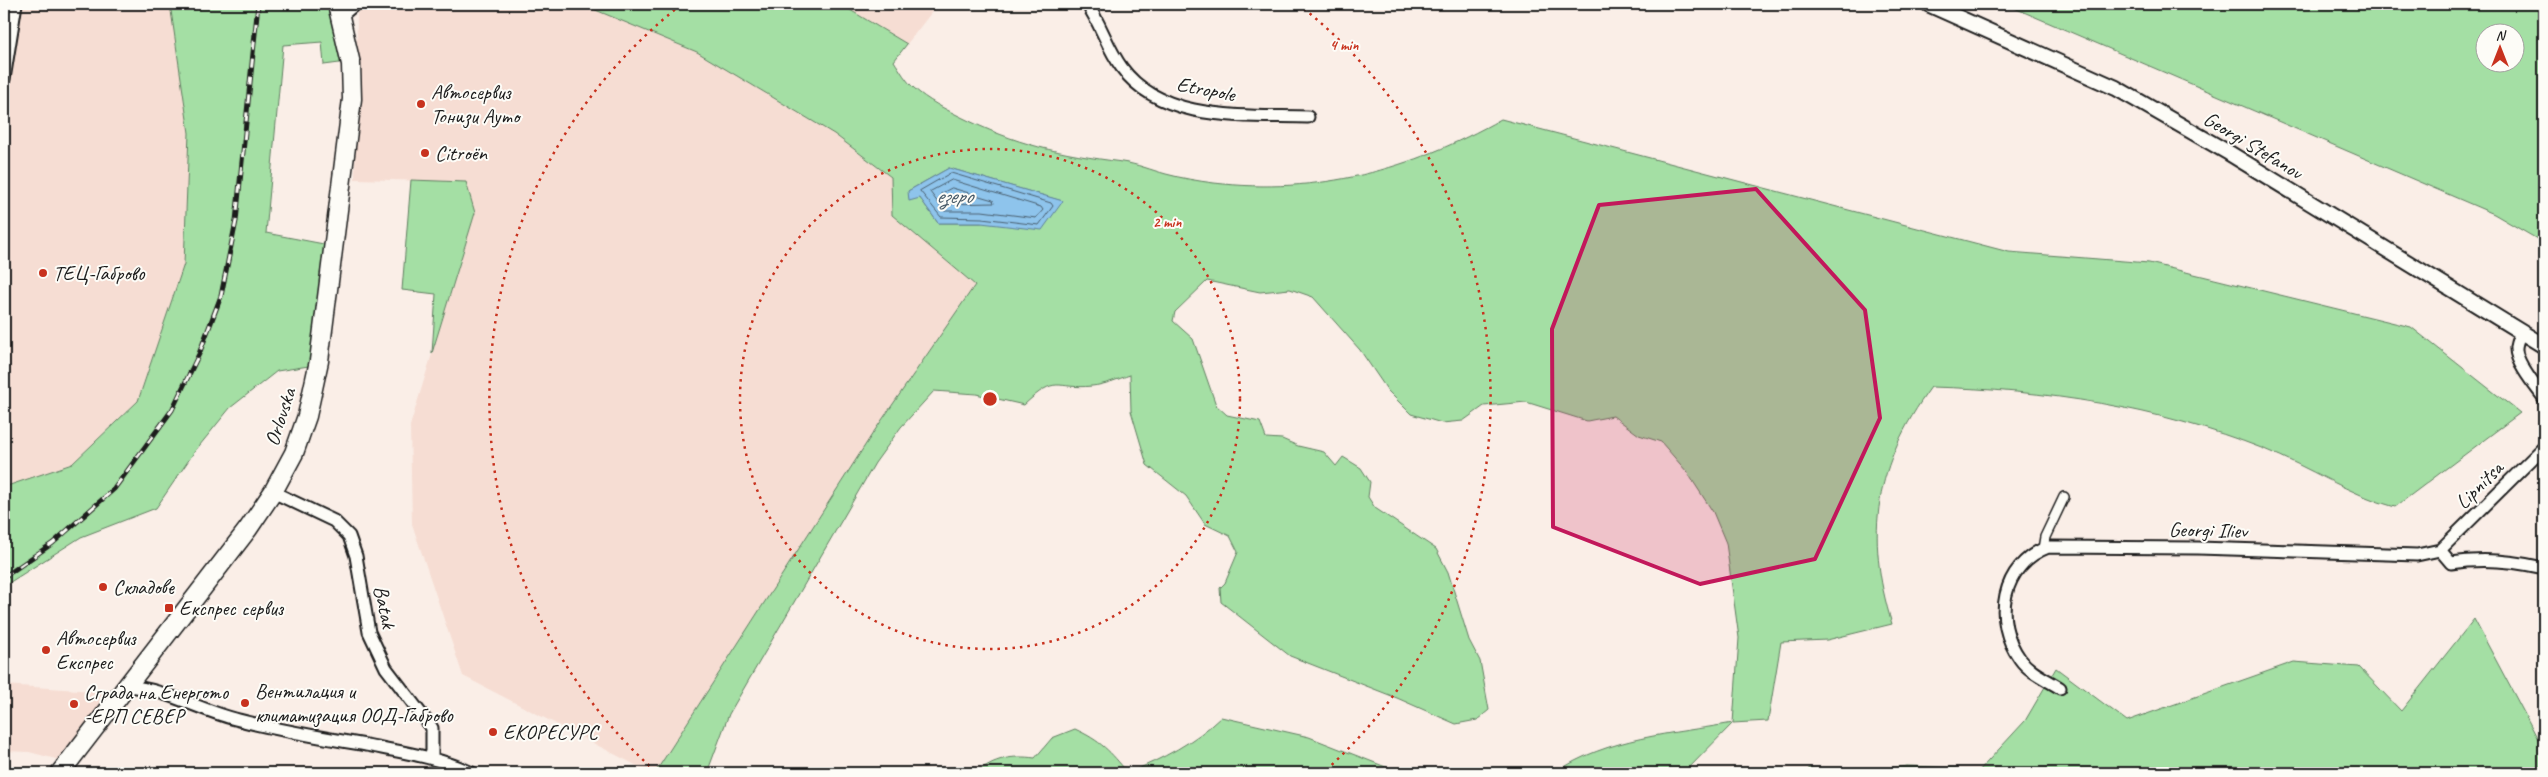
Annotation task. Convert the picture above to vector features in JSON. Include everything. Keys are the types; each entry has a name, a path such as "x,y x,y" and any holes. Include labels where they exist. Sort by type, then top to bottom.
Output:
{"main road":[{"name":"Orlovska","path":"60,773 248,529 273,492 294,453 305,424 322,339 351,120 352,64 344,7"}],"street":[{"path":"4,79 16,4"},
{"name":"Etropole","path":"1087,4 1122,68 1138,84 1163,99 1181,106 1215,114 1308,117"},
{"name":"Georgi Stefanov","path":"1928,4 2116,88 2229,153 2544,346"},
{"path":"2521,332 2516,353 2526,372 2544,398"},
{"name":"Lipnitsa","path":"2440,550 2544,447"},
{"name":"Batak","path":"273,492 334,521 349,536 356,556 369,632 386,668 432,728 432,758"},
{"path":"2060,688 2020,660 2006,633 2002,606 2014,576 2030,555 2043,549 2045,537 2064,497"},
{"name":"Georgi Iliev","path":"2043,549 2107,546 2417,555 2440,550"},
{"path":"2440,550 2451,563 2480,560 2526,564 2544,568"},
{"path":"128,686 152,689 210,712 267,727 432,758 450,763 472,773"}],"highlighted area":[{"path":"1756,189 1865,310 1880,418 1815,559 1700,584 1553,527 1552,329 1599,205"}],"shaded area":[{"name":"ТЕЦ-Габрово","path":"4,4 171,4 189,133 184,264 138,401 72,464 4,487"},
{"path":"368,4 581,4 697,52 834,134 891,177 892,215 975,285 873,433 655,773 651,773 463,676 412,524 410,426 475,213 465,182 355,179 357,13"},
{"path":"840,4 938,4 907,44"},
{"path":"4,685 108,692 103,705 60,760 29,752 4,751"}],"green space":[{"path":"170,4 328,4 347,62 324,65 322,42 283,45 266,233 329,245 315,365 277,371 230,408 195,451 156,508 81,537 4,586 4,487 72,464 138,401 184,264 189,133"},
{"path":"581,4 840,4 907,44 894,61 906,79 914,88 936,104 959,116 1019,141 1058,152 1128,163 1172,175 1214,183 1252,186 1290,185 1363,175 1433,152 1501,119 2009,252 2149,263 2411,327 2520,413 2395,507 2346,488 2264,449 2224,434 2183,422 2100,403 2059,397 2016,392 1931,387 1897,444 1887,472 1880,501 1877,530 1878,560 1883,591 1892,624 1827,640 1781,642 1768,721 1733,723 1739,638 1726,543 1713,512 1687,472 1661,442 1639,435 1613,416 1587,421 1526,402 1484,406 1463,421 1442,423 1411,414 1388,391 1360,350 1313,297 1290,289 1260,292 1207,281 1175,312 1173,321 1193,339 1216,405 1227,415 1260,422 1266,438 1282,439 1298,446 1324,452 1336,466 1343,457 1361,468 1370,482 1368,497 1375,508 1436,549 1448,572 1469,640 1480,661 1489,710 1477,720 1456,724 1397,698 1290,656 1221,602 1220,588 1225,583 1238,552 1230,536 1205,524 1186,496 1147,465 1131,411 1130,375 1097,385 1080,387 1051,386 1035,395 1024,405 976,394 934,391 901,427 875,463 729,714 707,773 655,773 873,433 975,285 892,215 891,177 834,134 697,52","holes":["949,168 1062,201 981,223 938,223 920,198 908,191"]},
{"path":"2005,4 2544,4 2544,243 2494,214"},
{"path":"411,180 466,182 475,213 432,353 436,294 402,290"},
{"path":"2474,619 2538,739 2544,738 2544,773 1977,773 2025,721 2056,668 2127,721 2294,662 2359,667 2401,711"},
{"path":"1221,717 1309,737 1401,773 1128,773 1178,749"},
{"path":"1733,723 1684,773 1555,773 1575,761 1618,744 1664,734"},
{"path":"1075,729 1104,747 1128,773 976,773 990,764 1011,757 1035,758 1052,738"},
{"path":"1907,766 1956,768 1965,773 1809,773 1809,768 1868,771"}],"water":[{"name":"езеро","path":"949,168 1063,201 1042,230 981,223 938,223 920,198 909,201 908,191"}],"railway":[{"path":"4,577 53,543 114,489 172,410 199,354 221,296 236,221 258,4"}],"place":[{"name":"Автосервиз Тонизи Ауто","path":"421,104"},
{"name":"Citroën","path":"425,153"},
{"name":"ТЕЦ-Габрово","path":"43,273"},
{"name":"Складове","path":"103,587"},
{"name":"Експрес сервиз","path":"169,608"},
{"name":"Автосервиз Експрес","path":"46,650"},
{"name":"Вентилация и климатизация ООД-Габрово","path":"245,703"},
{"name":"Сграда на Енергото -ЕРП СЕВЕР","path":"74,704"},
{"name":"ЕКОРЕСУРС","path":"493,732"}]}
